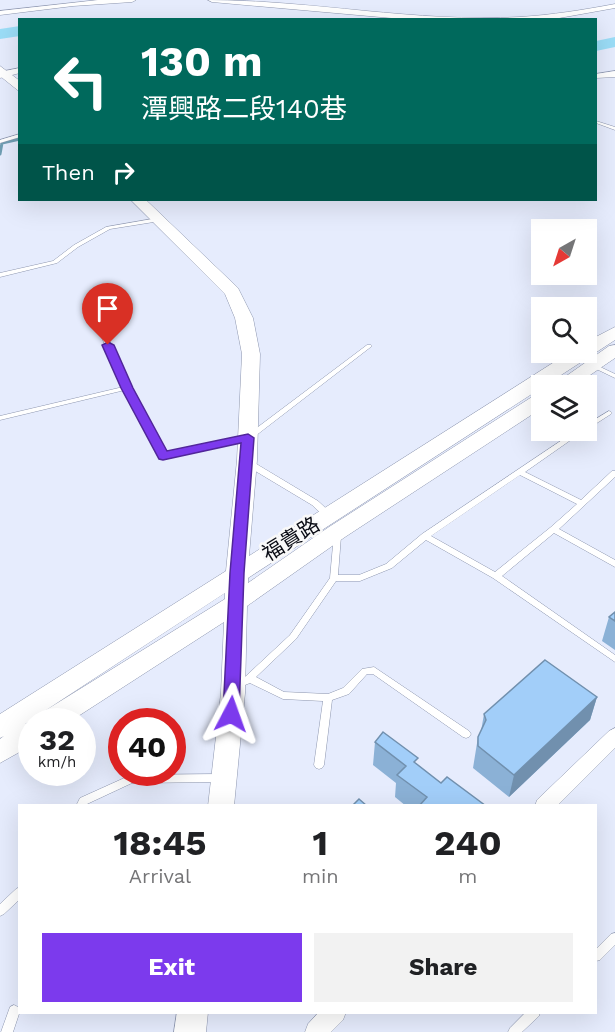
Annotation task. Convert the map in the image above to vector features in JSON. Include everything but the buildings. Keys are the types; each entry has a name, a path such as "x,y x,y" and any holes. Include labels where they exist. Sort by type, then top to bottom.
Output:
{"street":[{"path":"0,13 73,4 132,0"},
{"path":"212,0 438,18"},
{"path":"500,18 550,17 615,6"},
{"path":"1,72 18,70"},
{"path":"1,72 18,86"},
{"path":"597,76 615,74"},
{"path":"139,201 232,292 244,318 251,354 247,460 237,573 233,693 221,804"},
{"name":"福貴路","path":"597,347 615,332"},
{"name":"福貴路","path":"597,354 615,350"},
{"name":"福貴路","path":"70,708 237,602 332,524 576,363"},
{"name":"福貴路","path":"571,375 581,363"},
{"name":"福貴路","path":"0,727 237,573 332,524 531,406"},
{"path":"546,804 615,736"},
{"path":"0,752 18,741"},
{"path":"190,1032 194,1014"},
{"path":"316,1032 333,1014"}],"lane":[{"path":"597,122 615,129"},
{"path":"0,134 18,135"},
{"path":"0,142 11,136"},
{"path":"0,275 55,262 76,246 108,228 158,220"},
{"path":"99,324 127,388 163,456 248,438 369,346"},
{"path":"597,363 615,376"},
{"path":"0,418 127,388"},
{"path":"597,421 609,413"},
{"path":"334,578 360,578 389,566 425,536 566,441"},
{"path":"233,693 293,637 334,578 332,524 315,503 252,468 247,460"},
{"path":"520,472 582,503"},
{"path":"496,576 614,476"},
{"path":"554,529 615,564"},
{"path":"425,536 496,576 615,659"},
{"path":"249,678 283,695 328,698 346,691 365,671 374,670 466,734"},
{"path":"319,765 328,698"},
{"path":"82,804 83,801 131,779 225,778"},
{"path":"0,911 18,894"},
{"path":"597,955 615,938"},
{"path":"7,1032 14,1011"},
{"path":"514,1032 533,1014"}],"waterway":[{"path":"0,34 18,31"},
{"path":"597,46 615,42"},
{"path":"0,154 2,143 18,139"}],"route":[{"path":"108,345 127,388 163,456 248,438 237,573 231,714"}]}
